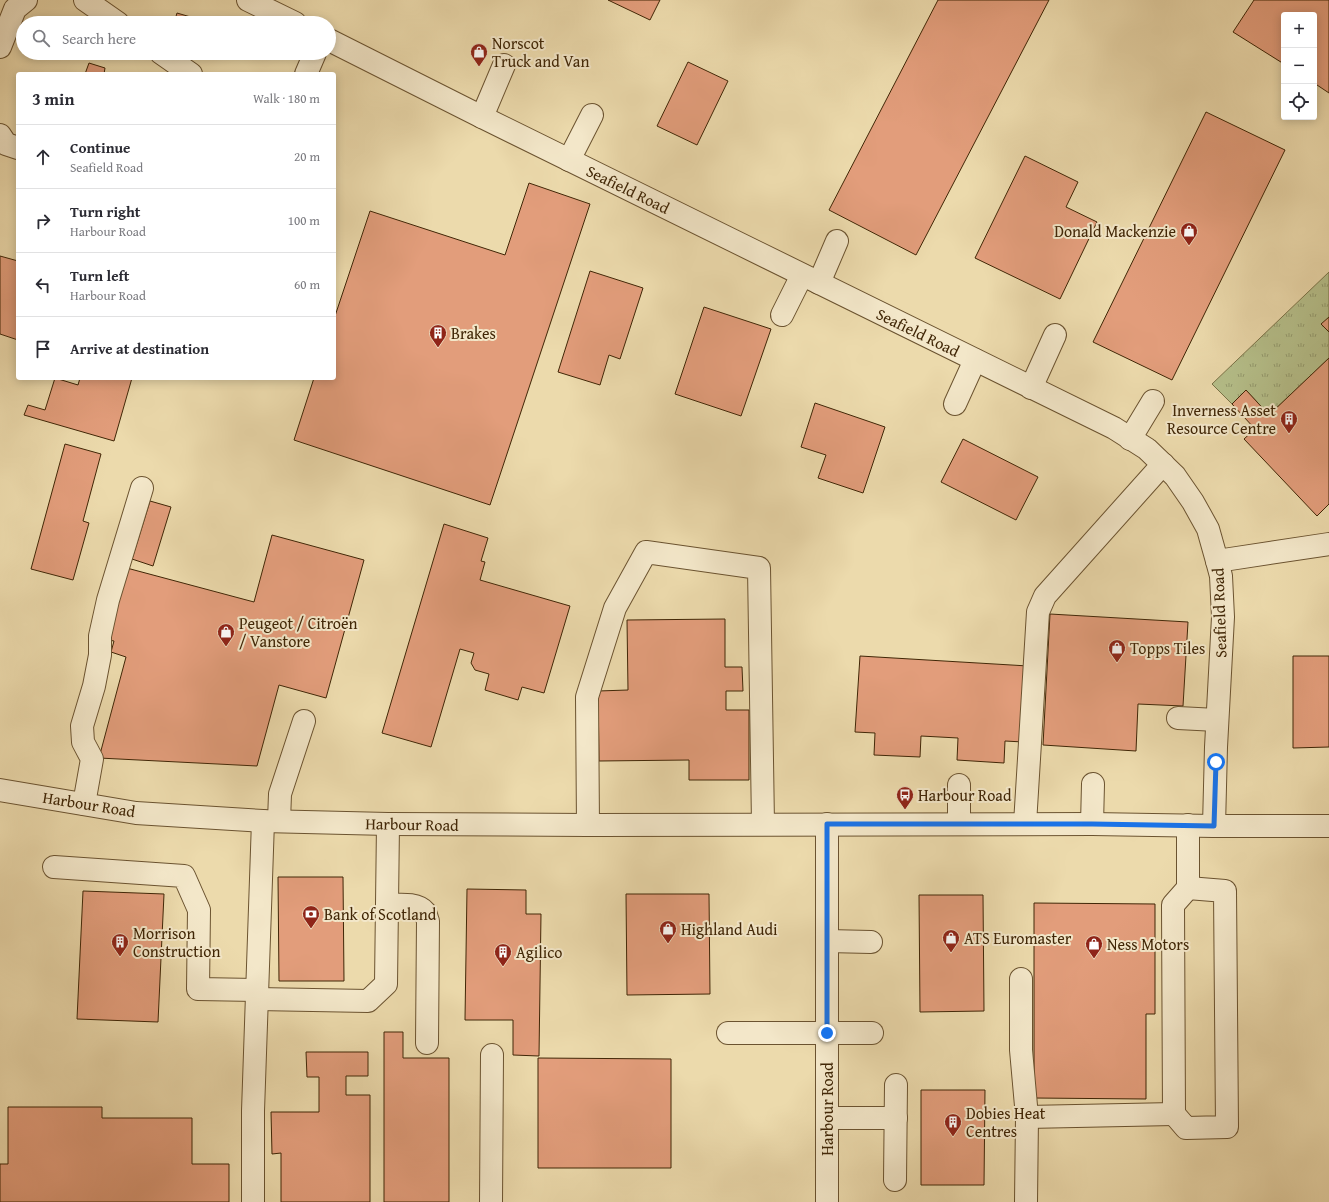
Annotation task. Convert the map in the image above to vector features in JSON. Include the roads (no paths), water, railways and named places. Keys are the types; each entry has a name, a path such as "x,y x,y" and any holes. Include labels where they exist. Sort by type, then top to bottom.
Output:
{"street":[{"path":"0,47 15,9 26,0"},
{"path":"85,0 108,16"},
{"path":"248,0 281,16"},
{"name":"Seafield Road","path":"336,44 1114,428 1148,450 1175,476 1193,502 1208,529 1221,576 1223,617 1217,720 1214,826"},
{"path":"171,60 187,72"},
{"path":"307,72 311,60"},
{"path":"482,117 504,65"},
{"path":"569,160 592,115"},
{"path":"0,136 6,144 16,147"},
{"path":"782,315 837,241"},
{"path":"1031,388 1055,335"},
{"path":"955,404 975,360"},
{"path":"1130,439 1153,401"},
{"path":"1025,824 1038,612 1045,596 1162,464"},
{"path":"84,804 92,759 83,742 82,726 94,686 100,655 100,636 108,600 142,488"},
{"path":"1217,561 1329,544"},
{"path":"588,825 587,697 615,608 646,552 759,568 763,824"},
{"path":"1178,718 1217,720"},
{"path":"253,1202 253,1111 257,995 271,821 304,721"},
{"path":"1092,824 1093,784"},
{"path":"959,785 959,824"},
{"name":"Harbour Road","path":"0,790 136,813 271,821 388,824 588,825 1092,824 1329,826"},
{"path":"54,867 184,876 199,910 198,989 257,995 368,1001 386,984 388,824"},
{"name":"Harbour Road","path":"827,824 827,1202"},
{"path":"1188,825 1188,888 1173,904 1174,1114 1186,1128 1227,1127 1225,891 1188,888"},
{"path":"387,905 409,905 417,907 425,912 428,921 427,1043"},
{"path":"827,941 872,942"},
{"path":"1021,979 1021,1050 1027,1117 1026,1202"},
{"path":"728,1033 872,1033"},
{"path":"491,1202 492,1055"},
{"path":"895,1180 896,1085"},
{"path":"1027,1117 1174,1114"},
{"path":"827,1118 896,1118"}],"place":[{"name":"Norscot Truck and Van","path":"479,67"},
{"name":"Donald Mackenzie","path":"1189,246"},
{"name":"Brakes","path":"438,348"},
{"name":"Inverness Asset Resource Centre","path":"1289,434"},
{"name":"Peugeot / Citroën / Vanstore","path":"226,647"},
{"name":"Topps Tiles","path":"1117,663"},
{"name":"Harbour Road","path":"905,810"},
{"name":"Bank of Scotland","path":"311,929"},
{"name":"Highland Audi","path":"668,944"},
{"name":"ATS Euromaster","path":"951,953"},
{"name":"Morrison Construction","path":"120,957"},
{"name":"Ness Motors","path":"1094,959"},
{"name":"Agilico","path":"503,967"},
{"name":"Dobies Heat Centres","path":"953,1137"}]}
